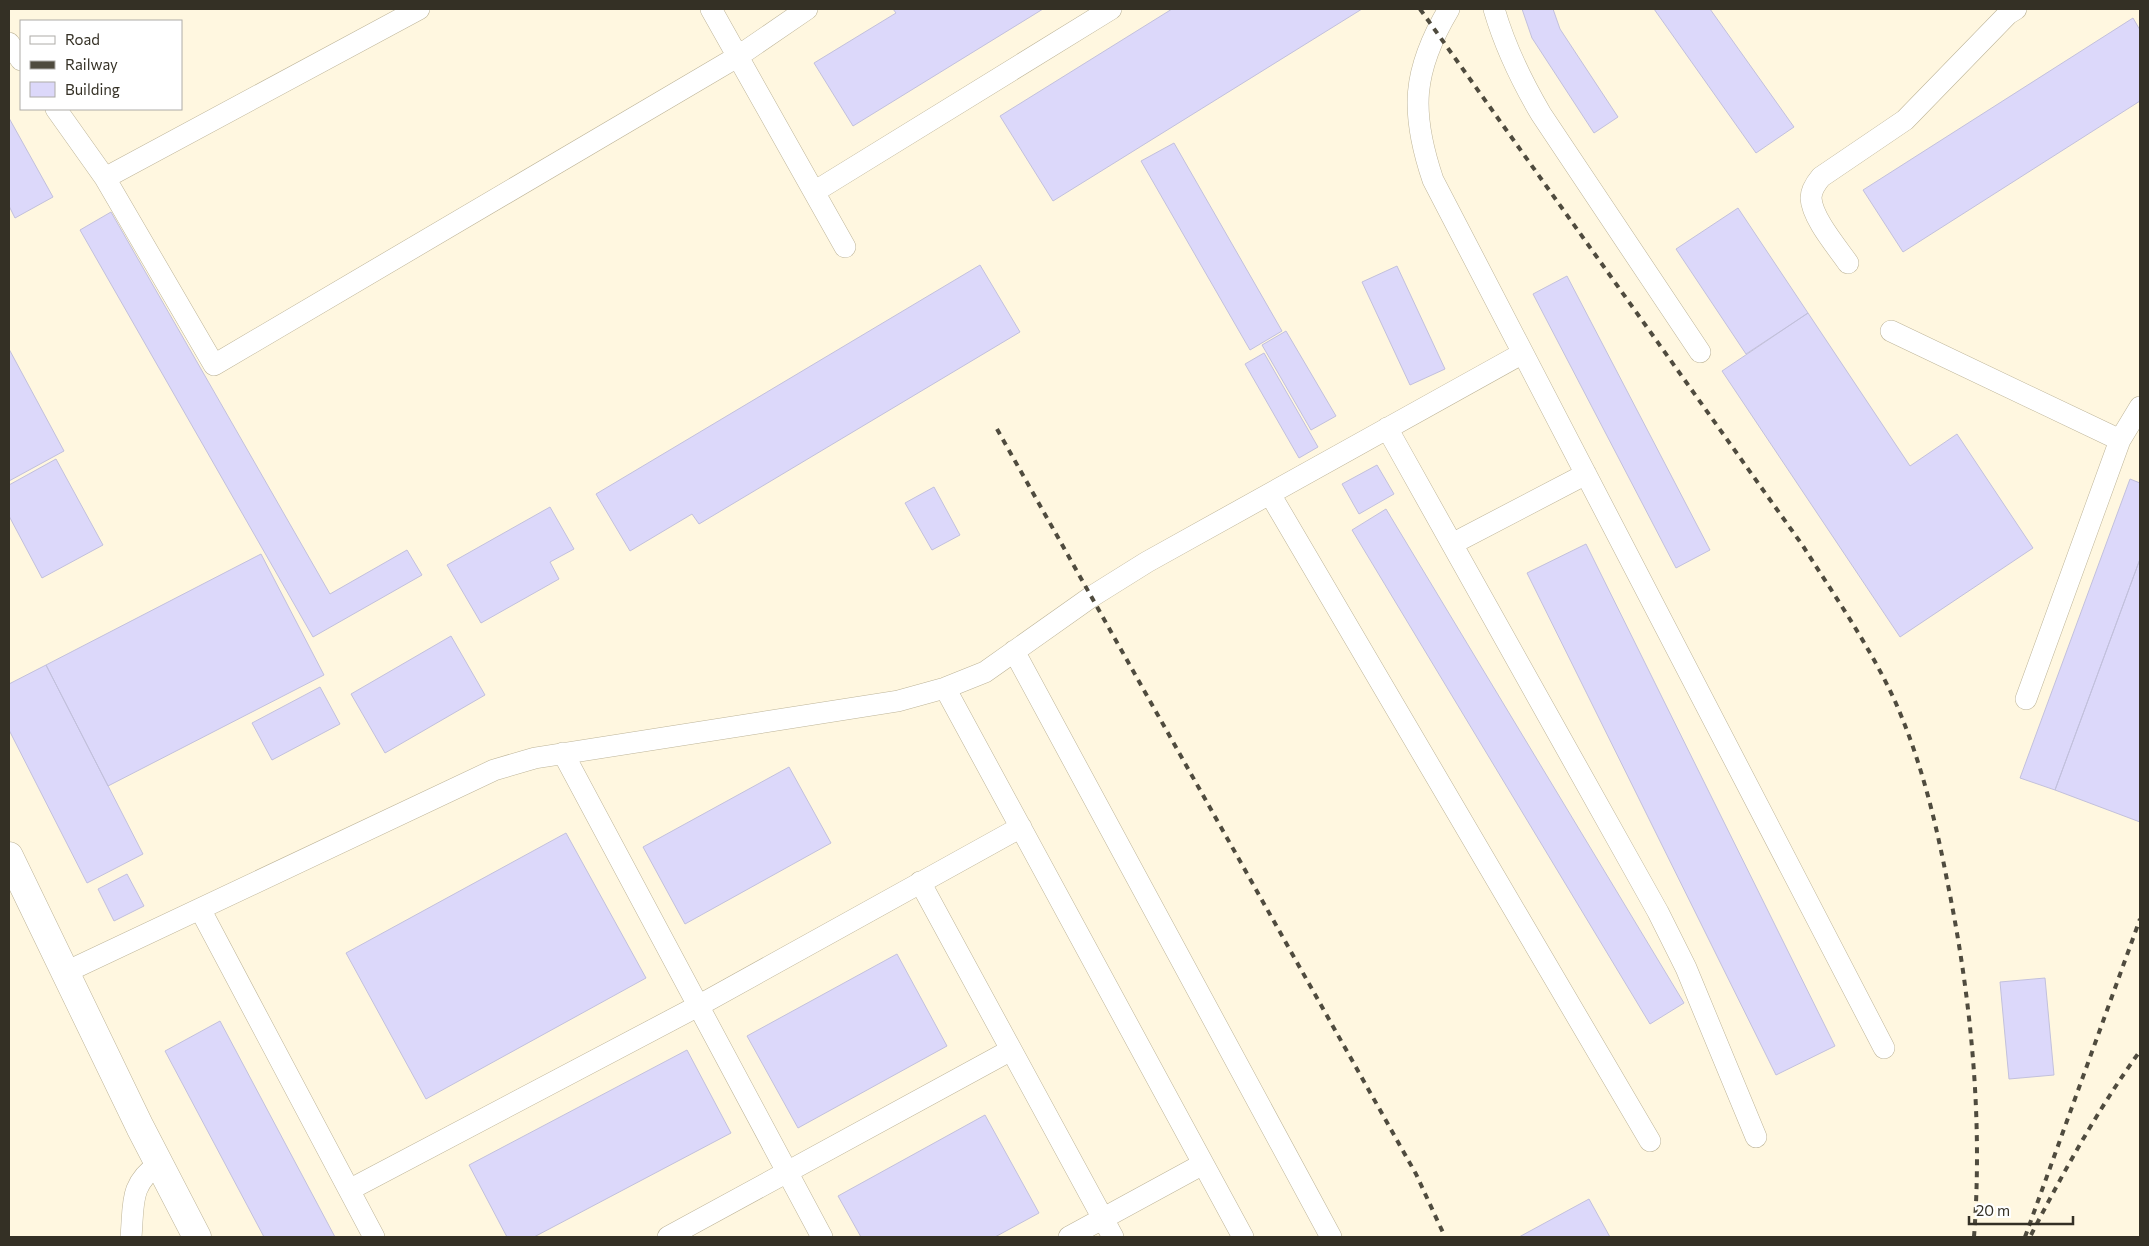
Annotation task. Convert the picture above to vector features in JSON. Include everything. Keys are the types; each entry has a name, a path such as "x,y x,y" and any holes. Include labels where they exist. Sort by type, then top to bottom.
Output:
{"street":[{"path":"9,856 159,1164 197,1237"}],"lane":[{"path":"106,178 419,9"},
{"path":"711,9 845,247"},
{"path":"57,110 106,178 214,365 737,57 807,9"},
{"path":"814,192 1110,9"},
{"path":"1449,9 1436,30 1423,62 1418,93 1418,118 1422,147 1433,180 1884,1048"},
{"path":"1494,9 1503,41 1520,78 1541,114 1700,352"},
{"path":"1848,263 1815,214 1811,198 1814,188 1821,177 1904,120 2009,11"},
{"path":"9,43 20,59"},
{"path":"1891,331 2120,440"},
{"path":"66,972 494,770 535,758 563,753 898,701 946,688 985,672 1091,597 1147,562 1523,353"},
{"path":"2026,699 2120,440 2140,407"},
{"path":"1387,428 1662,920 1686,968 1756,1136"},
{"path":"1452,544 1586,474"},
{"path":"1270,494 1650,1141"},
{"path":"1014,651 1332,1237"},
{"path":"946,688 1243,1237"},
{"path":"563,753 822,1237"},
{"path":"349,1190 698,1006 1021,827"},
{"path":"920,882 1108,1228"},
{"path":"200,909 374,1237"},
{"path":"668,1237 1011,1050"},
{"path":"130,1237 135,1192 139,1181 159,1164"},
{"path":"1069,1237 1108,1228 1203,1164"}],"building":[{"path":"893,9 1043,9 853,126 814,63 896,13"},
{"path":"1172,9 1362,9 1053,201 1000,116"},
{"path":"1522,9 1553,9 1560,29 1618,117 1594,133 1532,38"},
{"path":"1654,9 1710,9 1794,127 1756,153"},
{"path":"2133,18 2140,30 2140,101 1903,252 1863,190"},
{"path":"9,118 53,197 15,218 9,206"},
{"path":"1174,143 1282,331 1250,350 1141,161"},
{"path":"1738,208 1808,313 1746,354 1676,249"},
{"path":"111,212 330,594 407,550 422,575 313,637 80,230"},
{"path":"980,265 1020,332 699,524 692,514 630,551 596,494"},
{"path":"1397,266 1445,369 1410,385 1362,282"},
{"path":"1567,276 1710,550 1676,568 1533,294"},
{"path":"1808,313 1910,466 1957,434 2033,548 1900,637 1722,371"},
{"path":"1286,331 1336,416 1311,430 1262,345"},
{"path":"9,349 64,451 9,481"},
{"path":"1264,353 1318,447 1299,458 1245,364"},
{"path":"56,459 103,545 42,578 9,516 9,485"},
{"path":"1377,465 1394,494 1359,514 1342,484"},
{"path":"2130,479 2140,483 2140,559 2055,790 2020,778"},
{"path":"934,487 960,535 932,550 905,503"},
{"path":"550,507 574,549 550,562 559,579 481,623 447,565"},
{"path":"1386,509 1684,1003 1650,1024 1352,530"},
{"path":"1586,544 1835,1046 1776,1075 1527,573"},
{"path":"261,554 324,675 108,786 46,665"},
{"path":"2140,559 2140,822 2055,790"},
{"path":"451,636 485,695 385,753 351,694"},
{"path":"46,665 143,854 87,883 9,730 9,684"},
{"path":"320,687 340,724 272,760 252,723"},
{"path":"789,767 831,843 685,924 643,847"},
{"path":"566,833 646,978 426,1099 346,953"},
{"path":"127,874 144,906 114,921 98,889"},
{"path":"897,954 947,1046 798,1128 747,1036"},
{"path":"2045,978 2054,1075 2009,1079 2000,982"},
{"path":"220,1021 335,1237 264,1237 165,1051"},
{"path":"687,1050 731,1133 534,1237 507,1237 469,1165"},
{"path":"985,1115 1039,1213 995,1237 861,1237 838,1196"},
{"path":"1589,1199 1610,1237 1519,1237"}],"railway":[{"path":"1420,9 1803,546 1862,640 1894,699 1912,743 1932,811 1963,968 1976,1103 1977,1147 1974,1237"},
{"path":"997,429 1416,1174 1445,1237"},
{"path":"2025,1237 2140,919"},
{"path":"2031,1235 2082,1141 2140,1051"}]}
